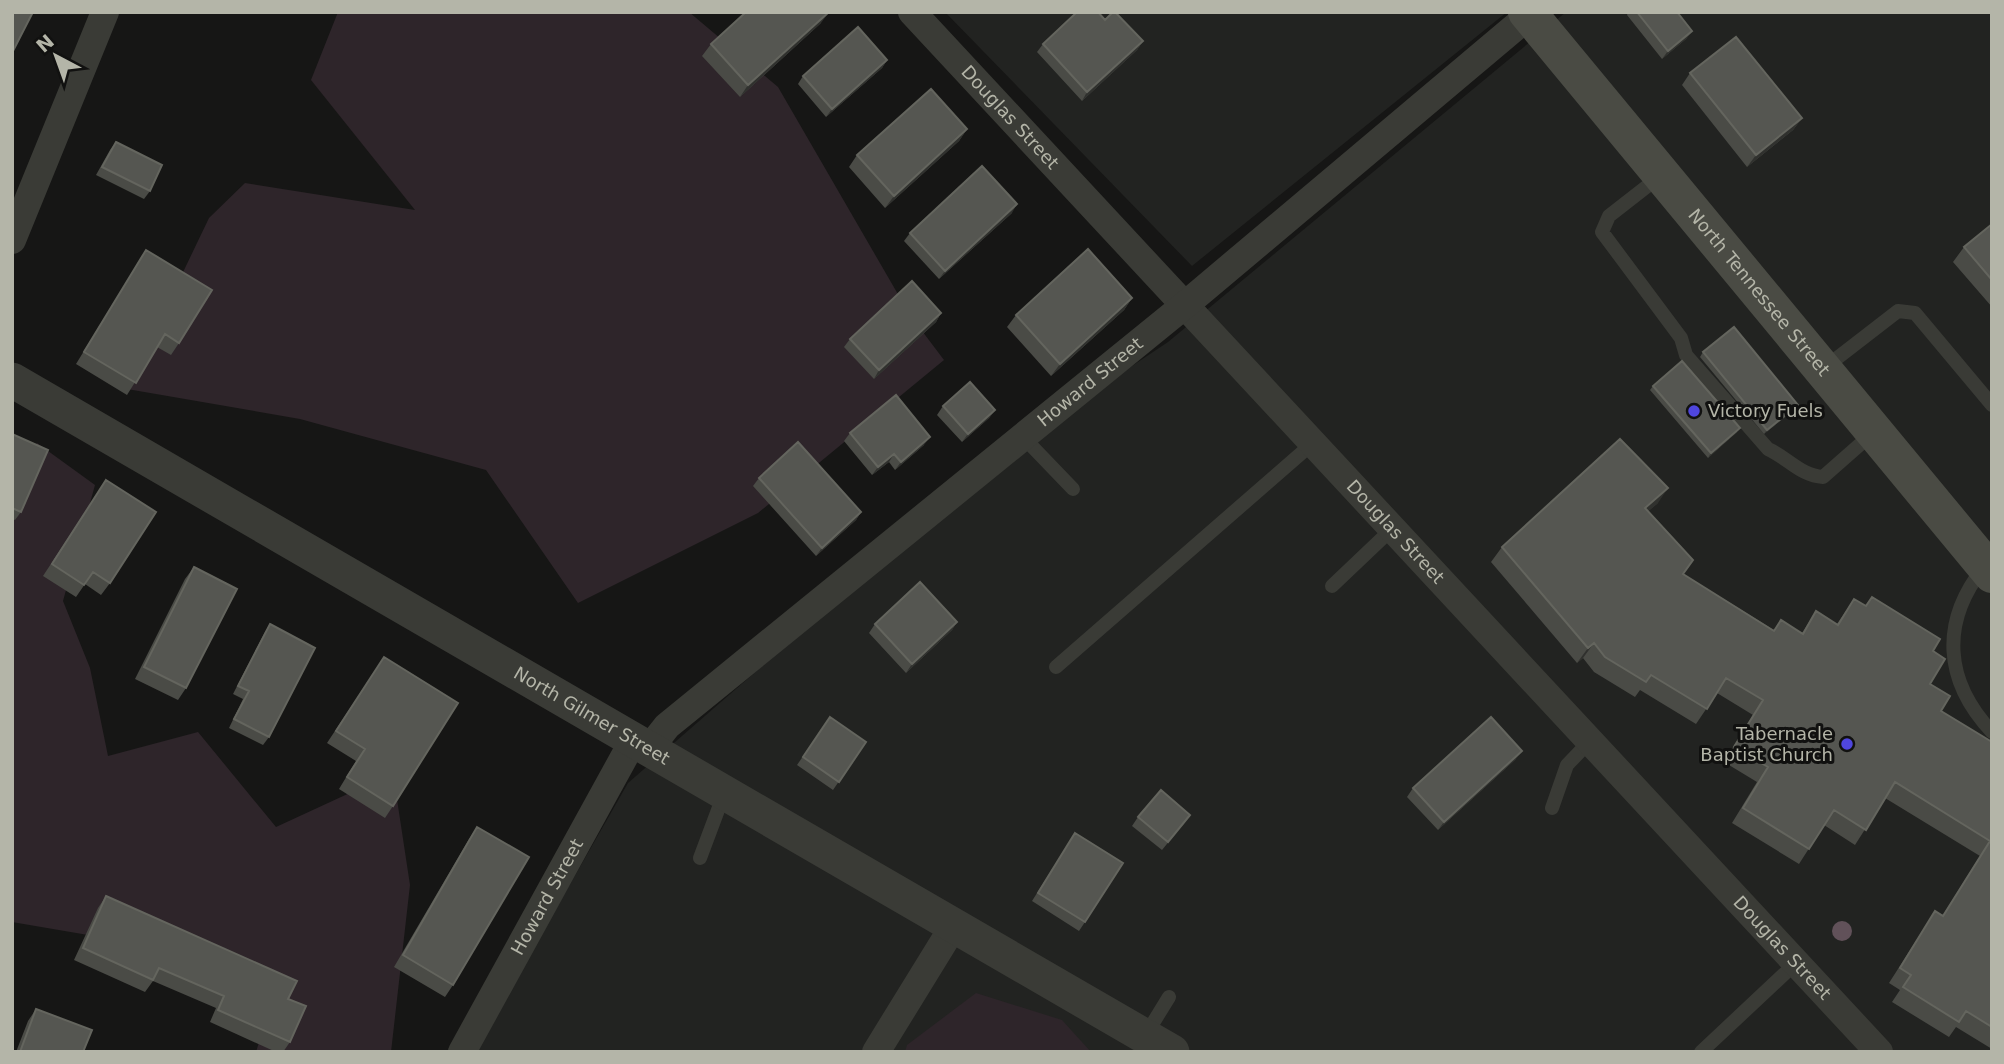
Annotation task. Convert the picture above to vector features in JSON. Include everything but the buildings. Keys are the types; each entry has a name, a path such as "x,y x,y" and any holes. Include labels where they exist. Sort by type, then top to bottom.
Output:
{"main road":[{"name":"North Tennessee Street","path":"1530,13 1874,432 1983,558"}],"street":[{"path":"12,240 105,12"},
{"name":"Douglas Street","path":"912,12 1880,1052"},
{"name":"Howard Street","path":"462,1052 640,746 1024,438 1530,13"},
{"name":"North Gilmer Street","path":"12,380 640,746 1159,1044"},
{"path":"876,1052 953,927"}],"lane":[{"path":"1661,175 1609,216 1602,232 1681,338 1686,355 1768,449 1784,456 1808,476 1823,477 1874,432"},
{"path":"1823,369 1898,310 1915,313 1992,405"},
{"path":"1024,438 1073,489"},
{"path":"1056,667 1313,443"},
{"path":"1332,586 1393,528"},
{"path":"1983,558 1958,613 1952,640 1955,667 1964,693 1992,732"},
{"path":"1552,808 1567,765 1590,741"},
{"path":"700,858 724,794"},
{"path":"1701,1052 1797,962"},
{"path":"1159,1044 1169,997"}],"shaded area":[{"path":"338,12 689,12 778,87 910,315 944,360 758,513 578,603 486,470 300,419 127,389 209,218 245,183 415,210 311,80"},
{"path":"945,12 1507,12 1192,266"},
{"path":"1566,12 1992,12 1992,1052 474,1052 628,783 1024,438 1168,342"},
{"path":"37,443 95,485 63,601 90,668 108,756 198,732 276,827 393,773 410,885 391,1052 256,1052 267,1016 246,962 12,922 12,489"},
{"path":"976,993 1062,1020 1091,1052 905,1052 907,1045"}],"place":[{"name":"Victory Fuels","path":"1694,411"},
{"name":"Tabernacle Baptist Church","path":"1847,744"}]}
